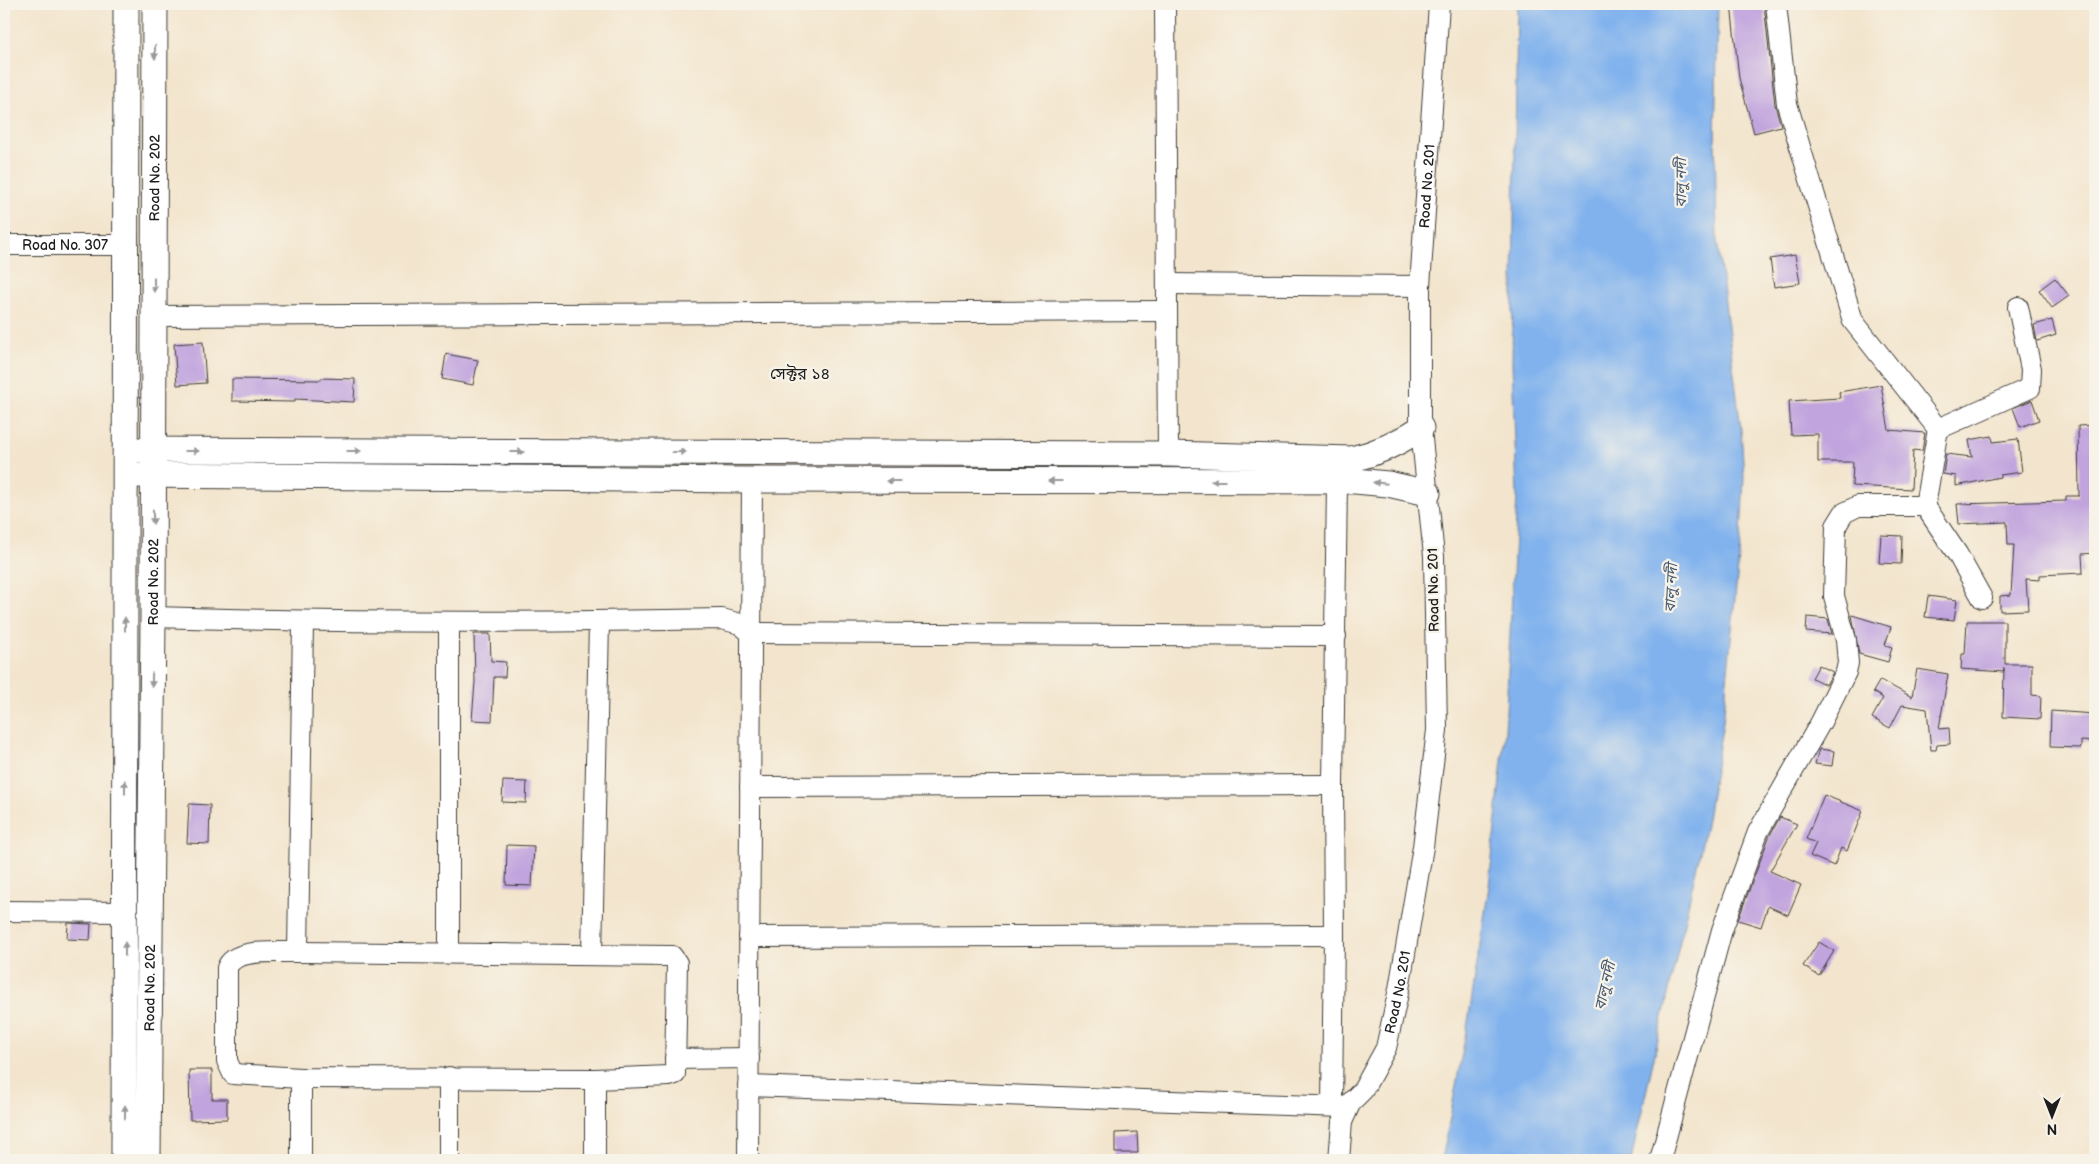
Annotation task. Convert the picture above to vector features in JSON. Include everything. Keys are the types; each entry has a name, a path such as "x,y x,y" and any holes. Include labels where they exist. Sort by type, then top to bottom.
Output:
{"street":[{"name":"Road No. 202","path":"124,1160 126,4"},
{"name":"Road No. 202","path":"148,1160 153,616 155,4"},
{"path":"1165,4 1168,454"},
{"name":"Road No. 201","path":"1339,1160 1342,1122 1340,1107 1363,1090 1386,1048 1399,989 1424,847 1437,730 1434,556 1421,428 1420,286 1439,4"},
{"path":"1776,4 1787,104 1853,321 1938,429 1925,506 1958,555 1982,598"},
{"name":"Road No. 307","path":"4,245 126,253"},
{"path":"126,253 154,260"},
{"path":"1167,284 1420,286"},
{"path":"1938,429 2030,388 2032,369 2018,307"},
{"path":"154,316 1167,311"},
{"path":"126,450 1168,454 1352,459 1374,454 1398,443 1421,428"},
{"path":"126,475 752,480 1355,481 1388,484 1428,493"},
{"path":"748,1160 752,480"},
{"path":"748,1086 1340,1107 1334,935 1333,786 1337,482"},
{"path":"1660,1160 1722,930 1758,832 1821,722 1846,672 1848,664 1846,640 1834,596 1836,526 1844,513 1858,506 1925,506"},
{"path":"153,616 303,622 449,624 722,619 740,624 751,633 1336,636"},
{"path":"298,952 303,622"},
{"path":"592,954 599,622"},
{"path":"449,624 449,952"},
{"path":"750,787 1333,786"},
{"path":"4,912 125,912"},
{"path":"749,937 1334,935"},
{"path":"298,952 592,954 672,956 676,959 678,963 675,1070 672,1076 595,1079 449,1077 301,1078 233,1074 227,1061 229,962 239,955 298,952"},
{"path":"675,1059 749,1058"},
{"path":"449,1077 449,1160"},
{"path":"301,1078 301,1160"},
{"path":"595,1079 595,1160"}],"water":[{"name":"বালু নদী","path":"1517,4 1718,4 1715,143 1717,239 1741,429 1744,477 1741,536 1723,722 1706,825 1631,1160 1442,1160 1469,1016 1489,886 1505,731 1517,496 1512,363"}],"building":[{"path":"1731,4 1764,4 1775,105 1781,126 1754,133 1739,78"},
{"path":"1795,255 1800,283 1774,287 1770,259"},
{"path":"2055,278 2069,296 2052,308 2039,290"},
{"path":"2052,320 2056,335 2037,341 2034,325"},
{"path":"203,342 206,383 177,385 174,344"},
{"path":"446,354 478,360 473,385 442,379"},
{"path":"321,378 355,379 354,402 295,399 295,402 232,401 232,379 321,380"},
{"path":"1881,385 1889,430 1925,433 1922,451 1913,450 1911,489 1852,486 1853,462 1818,462 1818,434 1791,435 1789,401 1840,398 1839,392"},
{"path":"2032,400 2039,420 2020,427 2013,408"},
{"path":"2095,425 2095,482 2093,482 2095,553 2082,554 2083,573 2040,575 2040,580 2026,579 2028,610 2000,611 2000,596 2011,595 2014,545 2008,545 2007,522 1959,524 1957,504 2066,501 2066,496 2079,496 2078,426"},
{"path":"1992,436 1993,442 2018,439 2022,472 2000,475 2000,477 1956,486 1956,476 1943,474 1946,454 1972,457 1969,440"},
{"path":"1881,535 1902,536 1901,564 1879,563"},
{"path":"1928,596 1957,600 1954,620 1925,617"},
{"path":"1852,615 1891,627 1885,645 1892,647 1888,662 1859,654"},
{"path":"1807,617 1828,619 1832,634 1806,632"},
{"path":"1967,621 2005,621 2005,664 2032,664 2032,695 2041,696 2040,719 2003,717 2004,672 1961,669 1962,654 1965,654"},
{"path":"474,634 490,634 491,661 506,662 505,677 494,677 492,721 472,720 475,682"},
{"path":"1819,665 1833,672 1826,685 1812,678"},
{"path":"1917,669 1948,674 1939,729 1949,728 1950,744 1937,745 1936,750 1931,750 1927,709 1902,705 1890,728 1872,718 1883,698 1873,692 1880,680 1912,697"},
{"path":"2051,711 2095,714 2095,742 2081,741 2081,748 2050,747"},
{"path":"1819,749 1834,751 1832,766 1815,764"},
{"path":"503,781 527,782 526,803 502,802"},
{"path":"1824,795 1863,811 1847,851 1841,848 1834,866 1810,856 1816,843 1806,839"},
{"path":"189,804 210,805 209,844 187,843"},
{"path":"1780,817 1797,824 1770,871 1801,885 1788,915 1768,906 1761,927 1738,920 1769,837"},
{"path":"507,845 534,846 532,886 506,885"},
{"path":"68,923 91,924 90,940 67,939"},
{"path":"1819,942 1834,951 1819,976 1803,966"},
{"path":"189,1070 212,1070 212,1099 227,1099 227,1119 190,1120"},
{"path":"1137,1132 1138,1153 1115,1153 1115,1133"}],"district":[{"name":"সেক্টর ১৪","path":"800,373"}]}
